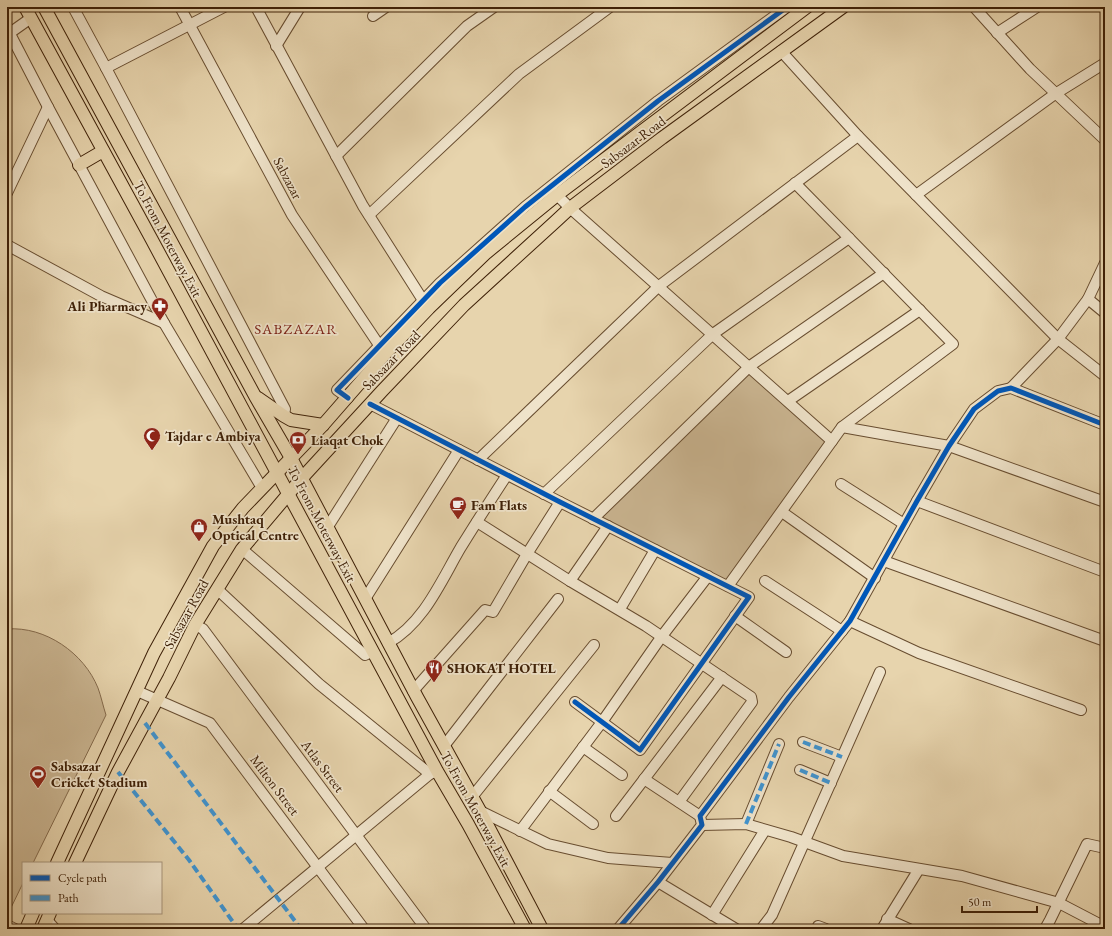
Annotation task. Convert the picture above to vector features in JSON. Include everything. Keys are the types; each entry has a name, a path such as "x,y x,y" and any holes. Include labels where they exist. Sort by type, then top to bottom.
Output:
{"main road":[{"name":"To From Moterway Exit","path":"25,7 373,651 434,772 468,824 525,929"},
{"name":"To From Moterway Exit","path":"44,7 255,396 291,458 413,690 480,811 542,929"},
{"name":"Sabsazar Road","path":"56,862 154,653 213,546 243,508 348,398 382,350 426,304 486,253 553,191 807,7"},
{"name":"Sabsazar Road","path":"74,862 118,772 195,625 242,549 288,493 370,404 464,306 570,208 662,138 843,7"},
{"path":"79,165 103,151"},
{"path":"255,396 284,416 299,422 323,425"},
{"path":"26,929 33,914"}],"street":[{"path":"73,7 285,409 284,416"},
{"name":"Sabzazar","path":"180,7 292,215 382,350"},
{"path":"106,68 224,7"},
{"path":"256,7 369,215 426,304"},
{"path":"276,46 300,7"},
{"path":"373,16 386,7"},
{"path":"336,156 467,26 494,7"},
{"path":"369,215 519,74 610,7"},
{"path":"787,7 658,101 553,191 570,208 750,366 832,441"},
{"path":"974,7 1030,69 1105,140"},
{"path":"997,33 1037,7"},
{"path":"31,18 8,34 164,323 262,488"},
{"path":"781,51 858,136 1058,339 1105,376"},
{"path":"916,195 1055,94 1105,63"},
{"path":"7,193 48,107"},
{"path":"478,460 659,286 858,136"},
{"path":"728,586 842,428 953,344 795,183"},
{"path":"544,494 713,334 849,238"},
{"path":"7,245 100,296 164,323"},
{"path":"618,929 672,864 789,697 850,621 949,446 974,409 998,391 1011,388 1058,339 1088,299 1105,263"},
{"path":"593,519 750,366 884,273"},
{"path":"1088,299 1105,313"},
{"path":"788,401 920,310"},
{"path":"1011,388 1105,425"},
{"path":"370,404 593,519 750,597 640,750 575,702"},
{"path":"327,528 397,418"},
{"path":"842,428 949,446 1105,502"},
{"path":"365,599 459,450"},
{"path":"388,643 400,636 423,612 507,475"},
{"path":"841,484 904,524"},
{"path":"917,501 1105,572"},
{"path":"413,690 485,610 493,612 560,502"},
{"path":"782,512 874,578"},
{"path":"477,522 570,581 620,609 752,697 752,702 679,802"},
{"path":"570,581 608,526"},
{"path":"242,549 365,655 373,651"},
{"path":"620,609 655,550"},
{"path":"884,561 1105,641"},
{"path":"520,831 602,722 662,636 708,576"},
{"path":"765,581 842,631"},
{"path":"217,589 320,684 434,772 243,929"},
{"path":"444,746 558,599"},
{"path":"736,616 786,652"},
{"path":"850,621 919,653 1081,710"},
{"name":"Atlas Street","path":"195,625 203,629 426,929"},
{"path":"472,797 594,645"},
{"path":"762,928 772,915 880,672"},
{"path":"616,816 722,677"},
{"name":"Milton Street","path":"137,691 210,722 364,929"},
{"path":"803,742 842,757"},
{"path":"746,824 780,744"},
{"path":"583,747 622,774"},
{"path":"800,770 831,783"},
{"path":"644,779 679,802 701,821 746,824 805,842 843,856 962,876 1059,903 1105,928"},
{"path":"549,791 593,824"},
{"path":"480,811 548,844 608,858 672,864"},
{"path":"712,915 765,830"},
{"path":"1044,929 1059,903 1087,844 1105,848"},
{"path":"882,929 919,869"},
{"path":"658,882 736,929"},
{"path":"888,919 909,929"},
{"path":"47,921 55,929"},
{"path":"7,925 15,929"}],"shaded area":[{"path":"746,363 832,441 728,586 593,519"},
{"name":"Sabsazar Cricket Stadium","path":"7,629 21,629 49,637 62,644 73,653 92,675 98,688 106,715 33,862 22,862 22,885 7,916"}],"marked path":[{"path":"145,723 301,929"},
{"path":"803,742 842,757"},
{"path":"746,824 779,744"},
{"path":"800,770 831,783"},
{"path":"118,772 189,860 238,929"}],"cycle path":[{"path":"348,398 337,390 440,283 525,207 658,101 787,7"},
{"path":"618,929 658,882 702,825 700,816 789,697 850,621 949,446 974,409 998,391 1011,388 1105,425"},
{"path":"370,404 749,597 640,750 575,702"}],"place":[{"name":"Ali Pharmacy","path":"160,321"},
{"name":"Tajdar e Ambiya","path":"152,451"},
{"name":"Liaqat Chok","path":"298,455"},
{"name":"Fam Flats","path":"458,520"},
{"name":"Mushtaq Optical Centre","path":"199,542"},
{"name":"SHOKAT HOTEL","path":"434,683"},
{"name":"Sabsazar Cricket Stadium","path":"38,789"}],"district":[{"name":"SABZAZAR","path":"296,329"}]}
